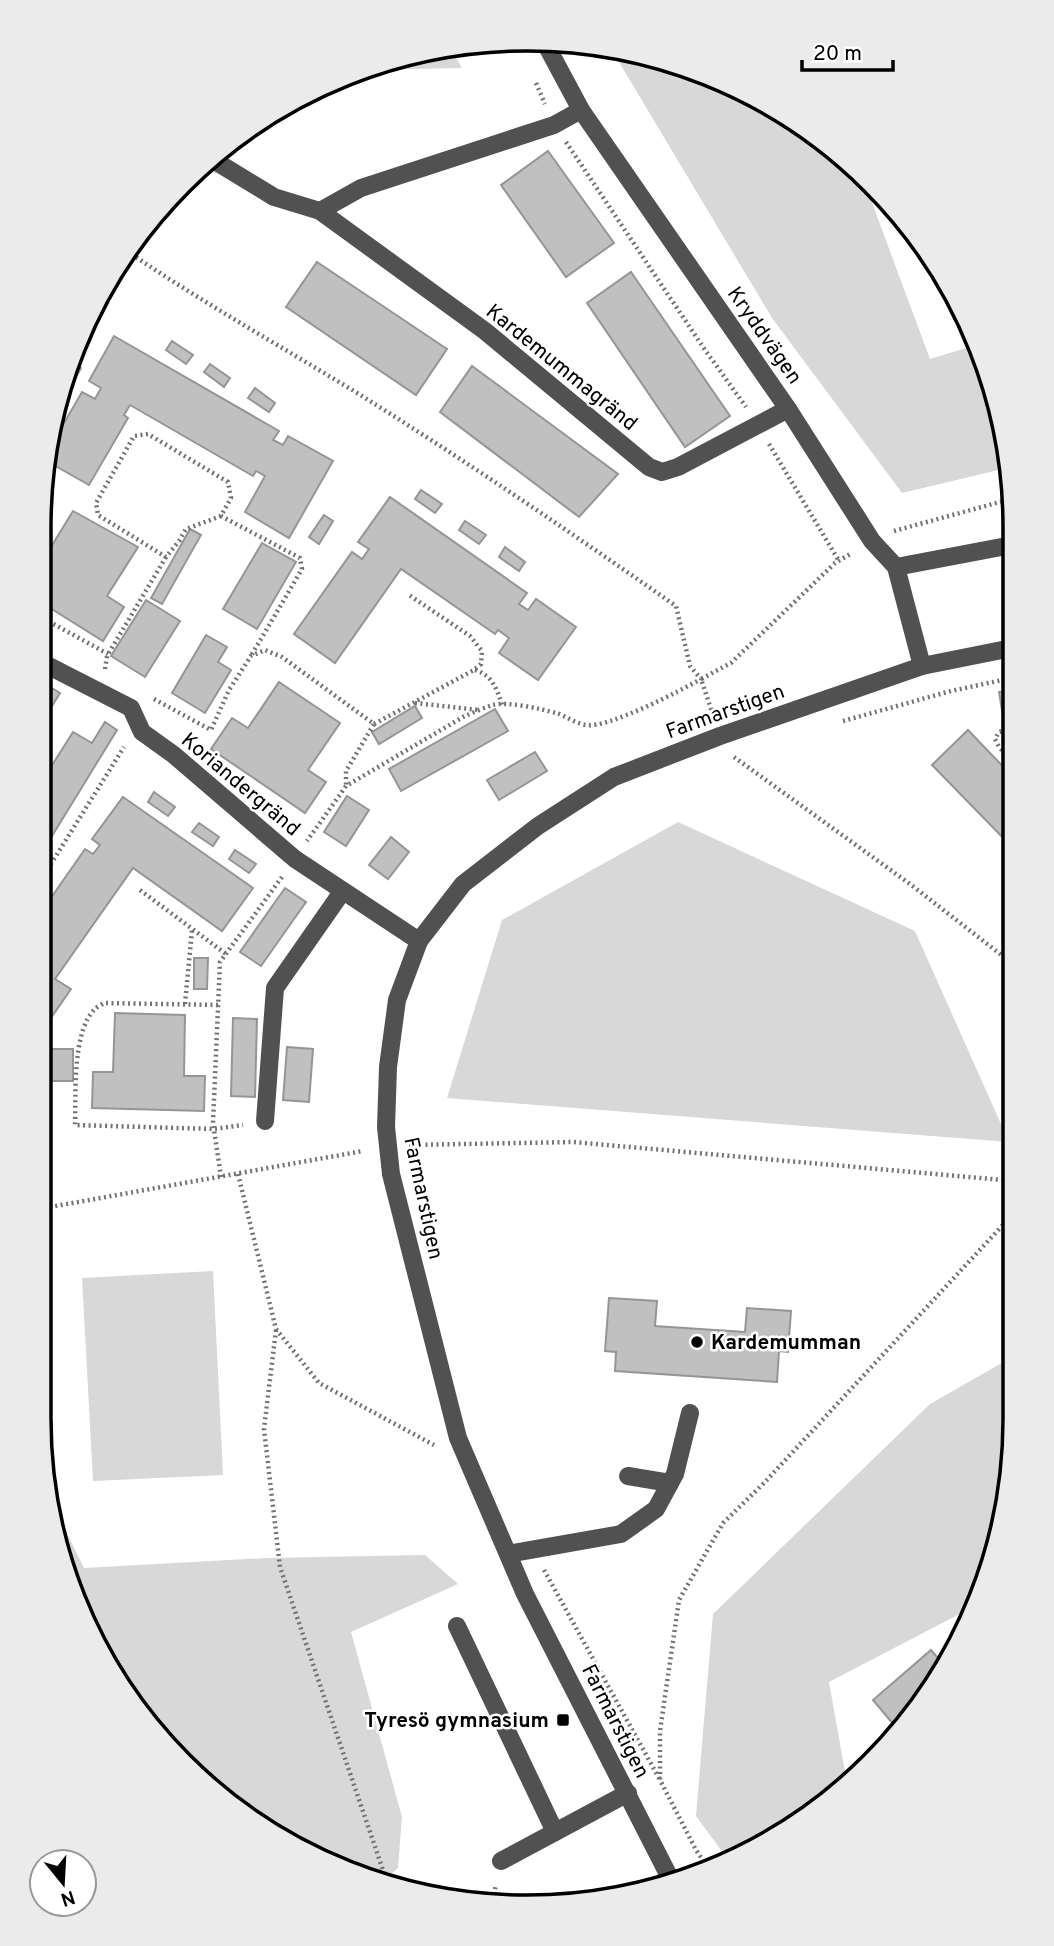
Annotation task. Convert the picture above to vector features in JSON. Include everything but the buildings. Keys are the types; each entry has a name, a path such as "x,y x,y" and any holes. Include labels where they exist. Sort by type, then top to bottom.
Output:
{"street":[{"name":"Kryddvägen","path":"550,52 581,110 788,409 872,541 896,567 922,666"},
{"path":"320,211 361,188 554,125 581,110"},
{"name":"Kardemummagränd","path":"219,164 275,197 320,211 485,331 649,467 662,472 678,467 788,409"},
{"path":"896,567 1003,547"},
{"name":"Farmarstigen","path":"668,1874 525,1594 458,1438 391,1174 386,1127 388,1067 397,1000 419,941 463,884 538,826 614,777 720,736 922,666 1003,650"},
{"name":"Koriandergränd","path":"51,667 131,708 142,732 174,755 295,859 419,941"},
{"path":"265,1121 275,988 342,892"},
{"path":"508,1554 621,1534 656,1509 675,1474 690,1413"},
{"path":"628,1476 670,1483"},
{"path":"457,1626 555,1832"},
{"path":"500,1861 628,1793"}],"path":[{"path":"534,77 554,125 758,425 839,561"},
{"path":"135,256 513,493 676,606 690,666 701,679 720,736 735,758 909,884 1003,956"},
{"path":"115,676 105,670 108,654 166,557 186,529 221,516 231,498 228,482 148,434 134,436 96,503 98,515 166,557"},
{"path":"221,1177 214,1129 220,962 346,786 463,717 494,704 557,714 587,725 602,724 671,697 731,663 839,561 872,541 894,531 1002,502"},
{"path":"144,693 211,730 229,690 302,569 300,558 221,516"},
{"path":"346,786 346,771 374,724 481,664 482,651 470,636 409,595"},
{"path":"51,623 108,654"},
{"path":"251,656 265,650 282,657 374,724"},
{"path":"474,670 484,673 490,679 497,688 502,705"},
{"path":"831,725 951,691 1003,680"},
{"path":"414,703 480,710"},
{"path":"51,864 138,725"},
{"path":"1003,731 995,739 1003,751"},
{"path":"735,758 747,754"},
{"path":"140,890 226,954"},
{"path":"185,1004 192,929"},
{"path":"218,1005 104,1003 94,1010 85,1026 78,1049 75,1125 214,1129 265,1121"},
{"path":"408,1145 573,1142 1003,1180"},
{"path":"51,1207 363,1151"},
{"path":"237,1174 276,1329 264,1429 279,1567 384,1873"},
{"path":"703,1861 660,1780 660,1731 678,1600 723,1523 764,1483 1003,1225"},
{"path":"276,1329 319,1383 435,1446"}],"shaded area":[{"path":"455,57 462,68 396,69"},
{"path":"618,60 680,76 738,100 792,131 864,190 870,196 930,359 968,347 987,404 999,470 902,493 772,318"},
{"path":"678,822 915,931 1003,1129 1003,1142 447,1098 502,920"},
{"path":"213,1271 223,1475 93,1481 82,1278"},
{"path":"1003,1362 1002,1450 994,1512 978,1572 962,1613 829,1682 845,1773 792,1815 723,1853 696,1816 713,1614 930,1404"},
{"path":"63,1526 84,1568 266,1558 425,1555 458,1584 351,1632 402,1817 398,1868 390,1875 316,1846 262,1815 190,1756 131,1684 100,1630 76,1572"}],"place":[{"name":"Kardemumman","path":"697,1342"},
{"name":"Tyresö gymnasium","path":"563,1720"}]}
